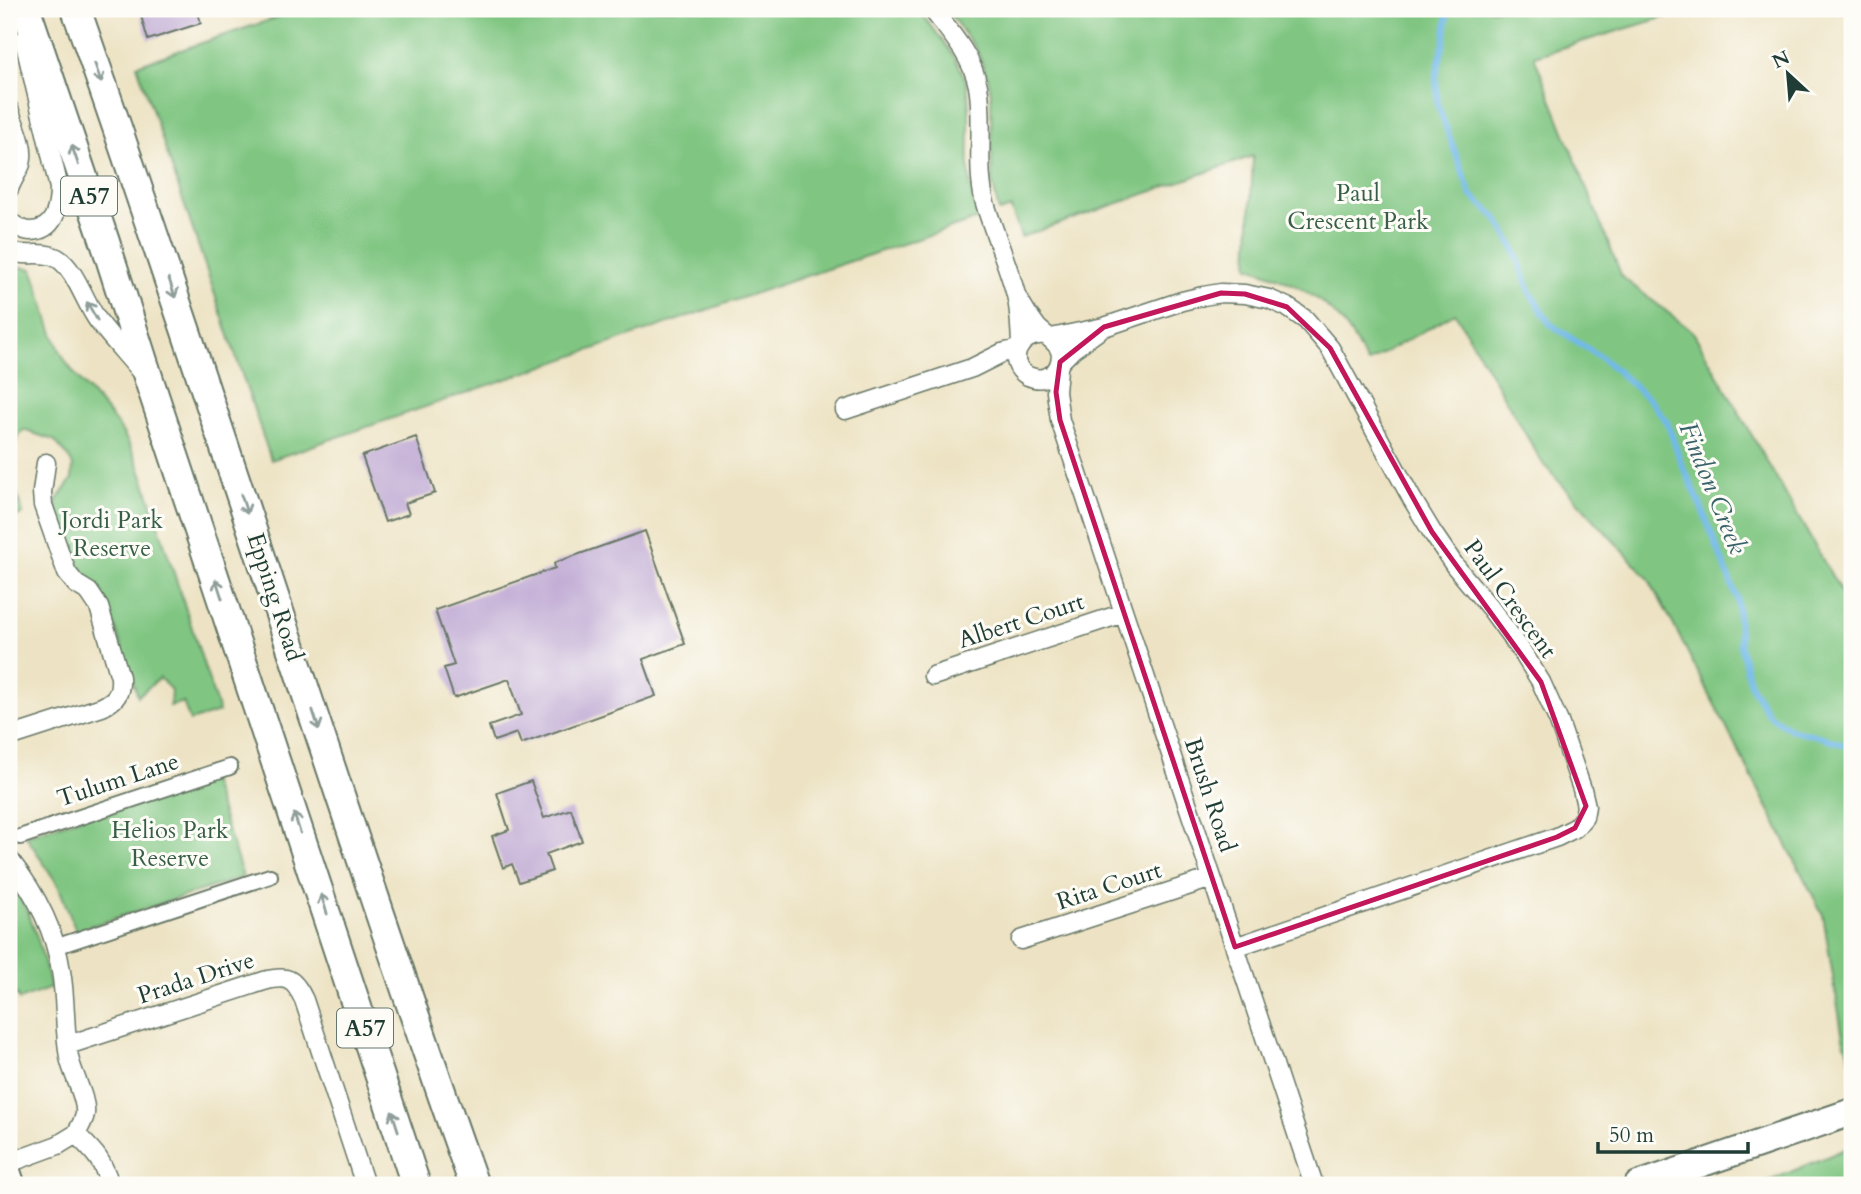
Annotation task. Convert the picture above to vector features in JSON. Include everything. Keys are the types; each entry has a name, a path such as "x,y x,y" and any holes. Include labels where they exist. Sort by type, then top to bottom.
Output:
{"main road":[{"name":"Epping Road","path":"26,9 106,242 150,383 416,1185"},
{"name":"Epping Road","path":"76,9 130,163 382,920 474,1185"},
{"path":"1637,1185 1852,1112"}],"street":[{"path":"9,222 28,231 43,228 54,218 59,205 59,188 17,9"},
{"path":"932,9 961,47 978,85 981,111 981,182 985,204 1017,297 1026,312 1060,348 1059,366 1046,378 1025,373 972,368"},
{"path":"9,108 22,147 20,166 10,182"},
{"path":"9,251 16,254 46,254 58,259 69,270 97,320 150,383"},
{"name":"Paul Crescent","path":"1048,336 1104,327 1182,301 1221,293 1269,299 1306,320 1330,348 1432,533 1521,650 1541,682 1559,722 1581,789 1586,806 1584,817 1575,828 1558,837 1236,947"},
{"path":"1017,297 1019,346 1016,356 1025,373"},
{"name":"Paul Crescent","path":"1059,366 1087,338 1104,327"},
{"path":"845,410 972,368 1019,346 1032,335 1048,336"},
{"name":"Brush Road","path":"1059,366 1056,392 1060,420 1314,1185"},
{"name":"Brush Road","path":"1025,373 1046,396 1060,420"},
{"path":"9,737 102,707 113,702 121,687 99,607 89,592 76,584 67,573 43,505 46,463"},
{"name":"Albert Court","path":"933,676 1124,613"},
{"name":"Tulum Lane","path":"20,837 230,767"},
{"path":"9,859 40,906 55,947 61,970 72,1069 85,1110 83,1122 76,1134 58,1146 10,1162 18,1185"},
{"path":"55,947 270,876"},
{"name":"Rita Court","path":"1021,940 1212,878"},
{"name":"Prada Drive","path":"68,1045 264,981 285,978 296,985 304,1000 366,1185"},
{"path":"76,1134 97,1154 110,1185"}],"highlighted area":[{"path":"1221,293 1245,294 1287,307 1330,348 1432,532 1541,682 1586,806 1575,828 1557,837 1235,947 1060,420 1056,392 1060,362 1104,327"}],"green space":[{"path":"302,9 918,9 953,55 964,75 969,104 970,177 978,219 271,460 137,65"},
{"name":"Paul Crescent Park","path":"946,9 1692,9 1534,56 1622,277 1693,332 1852,611 1852,1063 1843,1038 1823,915 1672,622 1648,578 1543,464 1455,313 1367,363 1348,330 1327,307 1290,283 1248,266 1253,156 1021,237 1011,208 999,212 992,181 991,94 988,78 976,49"},
{"name":"Jordi Park Reserve","path":"9,265 32,269 65,360 118,425 130,447 146,486 219,712 190,721 183,702 170,706 171,690 160,678 138,696 108,606 95,586 82,576 73,563 57,514 56,501 72,479 73,466 68,456 54,440 23,430 9,457"},
{"name":"Jordi Park Reserve","path":"9,468 23,514 9,519"},
{"name":"Helios Park Reserve","path":"209,774 243,877 76,931 58,885 26,836"},
{"path":"9,885 24,904 30,918 51,988 19,1000 17,994 9,997"},
{"path":"1852,1146 1852,1185 1760,1185"}],"building":[{"path":"139,9 197,9 201,23 148,40"},
{"path":"416,437 435,493 405,503 409,514 385,522 362,456"},
{"path":"645,531 685,644 643,659 656,696 521,744 517,733 494,741 489,726 521,715 509,679 454,698 444,668 454,665 435,610 555,568 554,563"},
{"path":"531,781 544,818 571,809 582,841 546,854 552,871 519,882 512,864 503,868 492,836 509,830 497,793"}],"waterway":[{"name":"Findon Creek","path":"1448,9 1436,77 1438,106 1471,195 1496,217 1513,246 1531,294 1550,324 1602,358 1650,400 1667,422 1681,463 1737,598 1740,645 1750,684 1768,714 1790,729 1845,745 1852,751"}]}
